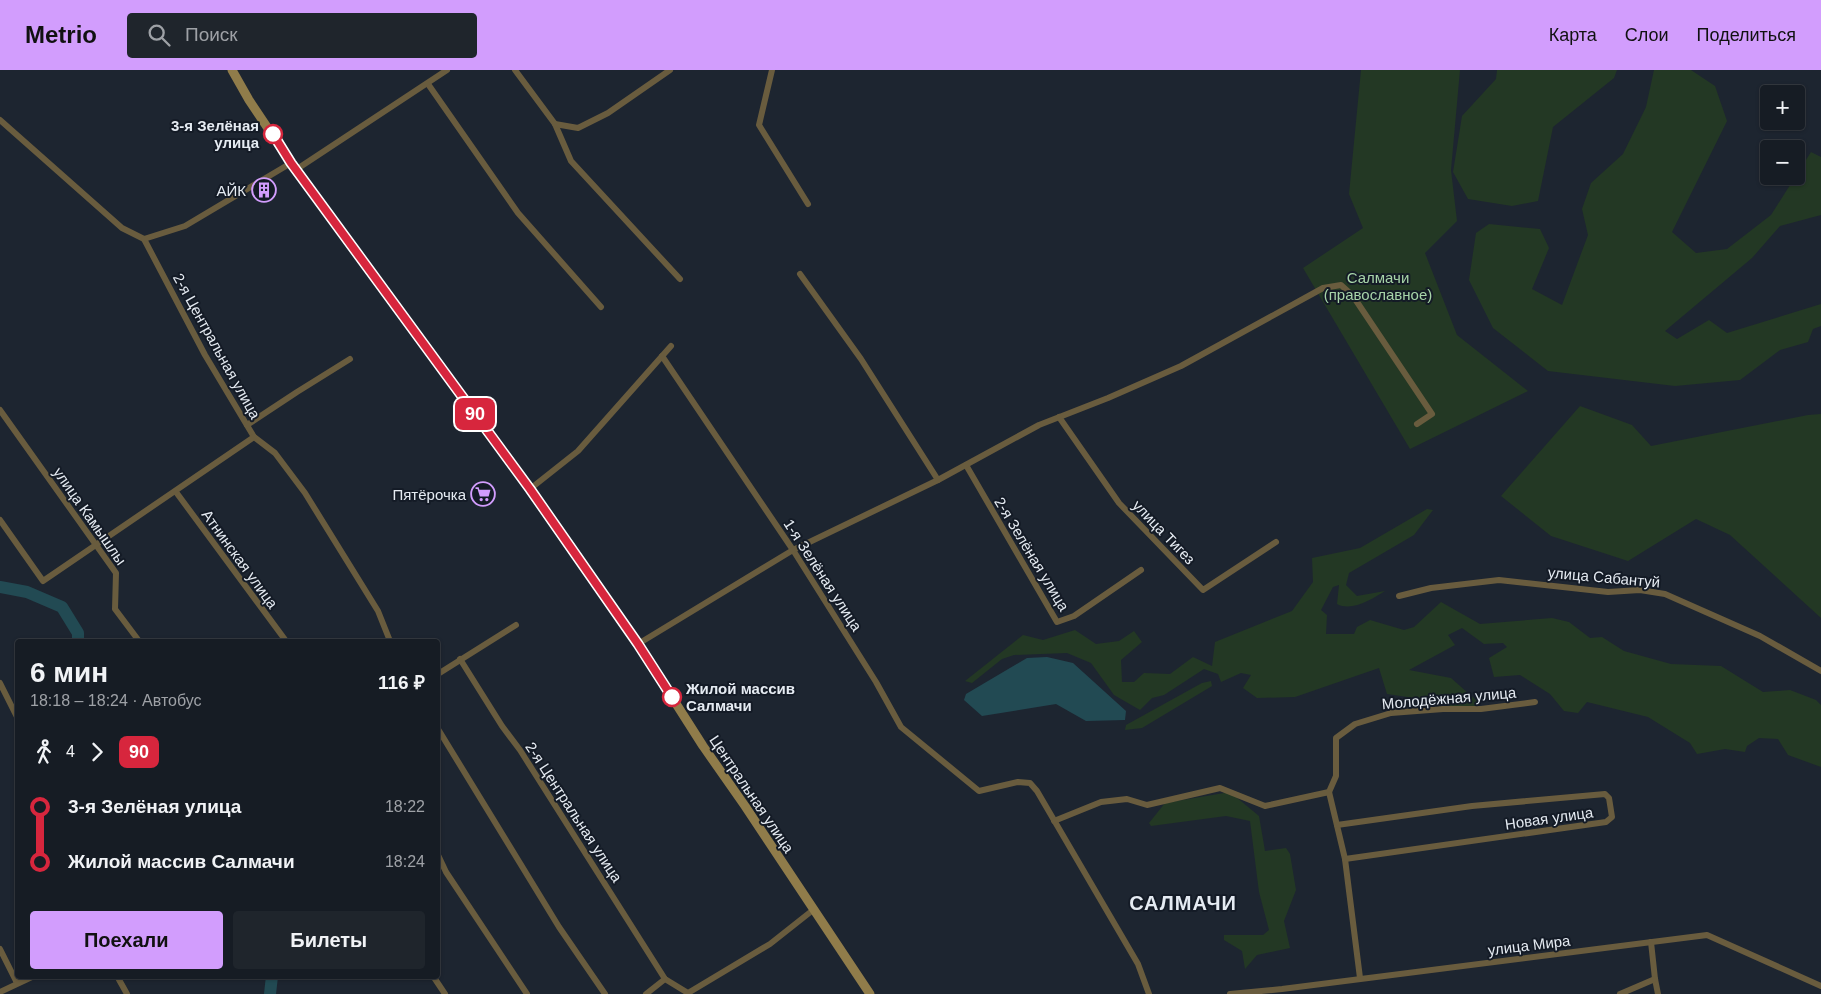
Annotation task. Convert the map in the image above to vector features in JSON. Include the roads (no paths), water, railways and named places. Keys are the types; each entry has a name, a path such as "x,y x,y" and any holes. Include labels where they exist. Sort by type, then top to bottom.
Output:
{"street":[{"name":"Центральная улица","path":"232,70 249,100 294,166 530,489 638,644 703,746 870,994"},
{"path":"0,120 122,228 144,239 185,226 294,166 428,84 447,70"},
{"path":"515,70 555,124 571,161 680,279"},
{"path":"555,124 578,128 608,113 670,70"},
{"path":"772,70 759,125 808,204"},
{"path":"428,84 518,213 601,307"},
{"name":"2-я Центральная улица","path":"144,239 205,356 254,437 276,453 305,493 378,611 388,639"},
{"path":"800,274 861,359 938,480"},
{"path":"638,644 793,550 938,480 1039,425 1181,366 1323,288 1341,285 1353,296 1432,414 1418,424"},
{"path":"530,489 578,451 672,346"},
{"name":"1-я Зелёная улица","path":"662,356 793,550 876,682 901,727 979,791 1018,782 1030,784 1037,791 1054,821"},
{"path":"247,425 350,359"},
{"name":"улица Камышлы","path":"0,410 116,573 115,609 138,639"},
{"name":"улица Тигез","path":"1059,417 1119,503 1203,590 1276,542"},
{"path":"0,520 43,581 254,437"},
{"name":"2-я Зелёная улица","path":"966,465 1057,622 1074,616 1141,570"},
{"name":"Атнинская улица","path":"176,492 285,639"},
{"name":"улица Сабантуй","path":"1399,596 1431,588 1499,580 1608,592 1640,590 1656,592 1760,636 1821,670"},
{"path":"440,673 516,625"},
{"name":"2-я Центральная улица","path":"460,659 665,979 688,993 770,944 813,910"},
{"path":"0,683 15,713"},
{"name":"Молодёжная улица","path":"1360,978 1345,859 1330,792 1336,776 1336,738 1355,724 1391,713 1443,709 1481,709 1535,702"},
{"path":"440,732 559,928 605,994"},
{"path":"1149,994 1138,964 1054,821 1101,802 1127,799 1147,805 1220,788 1265,806 1330,792"},
{"name":"Новая улица","path":"1337,825 1472,806 1605,794 1609,798 1612,816 1606,822 1345,859"},
{"path":"440,859 446,872 527,994"},
{"name":"улица Мира","path":"1230,994 1283,992 1360,978 1707,935 1821,986"},
{"path":"1651,942 1658,994"},
{"path":"0,949 17,984"},
{"path":"0,992 28,979"},
{"path":"119,979 127,994"},
{"path":"435,979 445,994"},
{"path":"646,994 665,979"},
{"path":"1620,994 1655,979"}],"water":[{"path":"1047,657 1073,663 1126,711 1125,720 1086,721 1056,704 982,716 964,700 966,694 1027,658"}],"waterway":[{"path":"0,587 27,592 62,607 78,633 78,639"},
{"path":"270,994 272,979"}],"place":[{"name":"3-я Зелёная улица","path":"273,134"},
{"name":"АЙК","path":"264,190"},
{"name":"Пятёрочка","path":"483,494"},
{"name":"Жилой массив Салмачи","path":"672,697"}],"district":[{"name":"САЛМАЧИ","path":"1183,903"}],"park label":[{"name":"Салмачи (православное)","path":"1378,286"}]}
